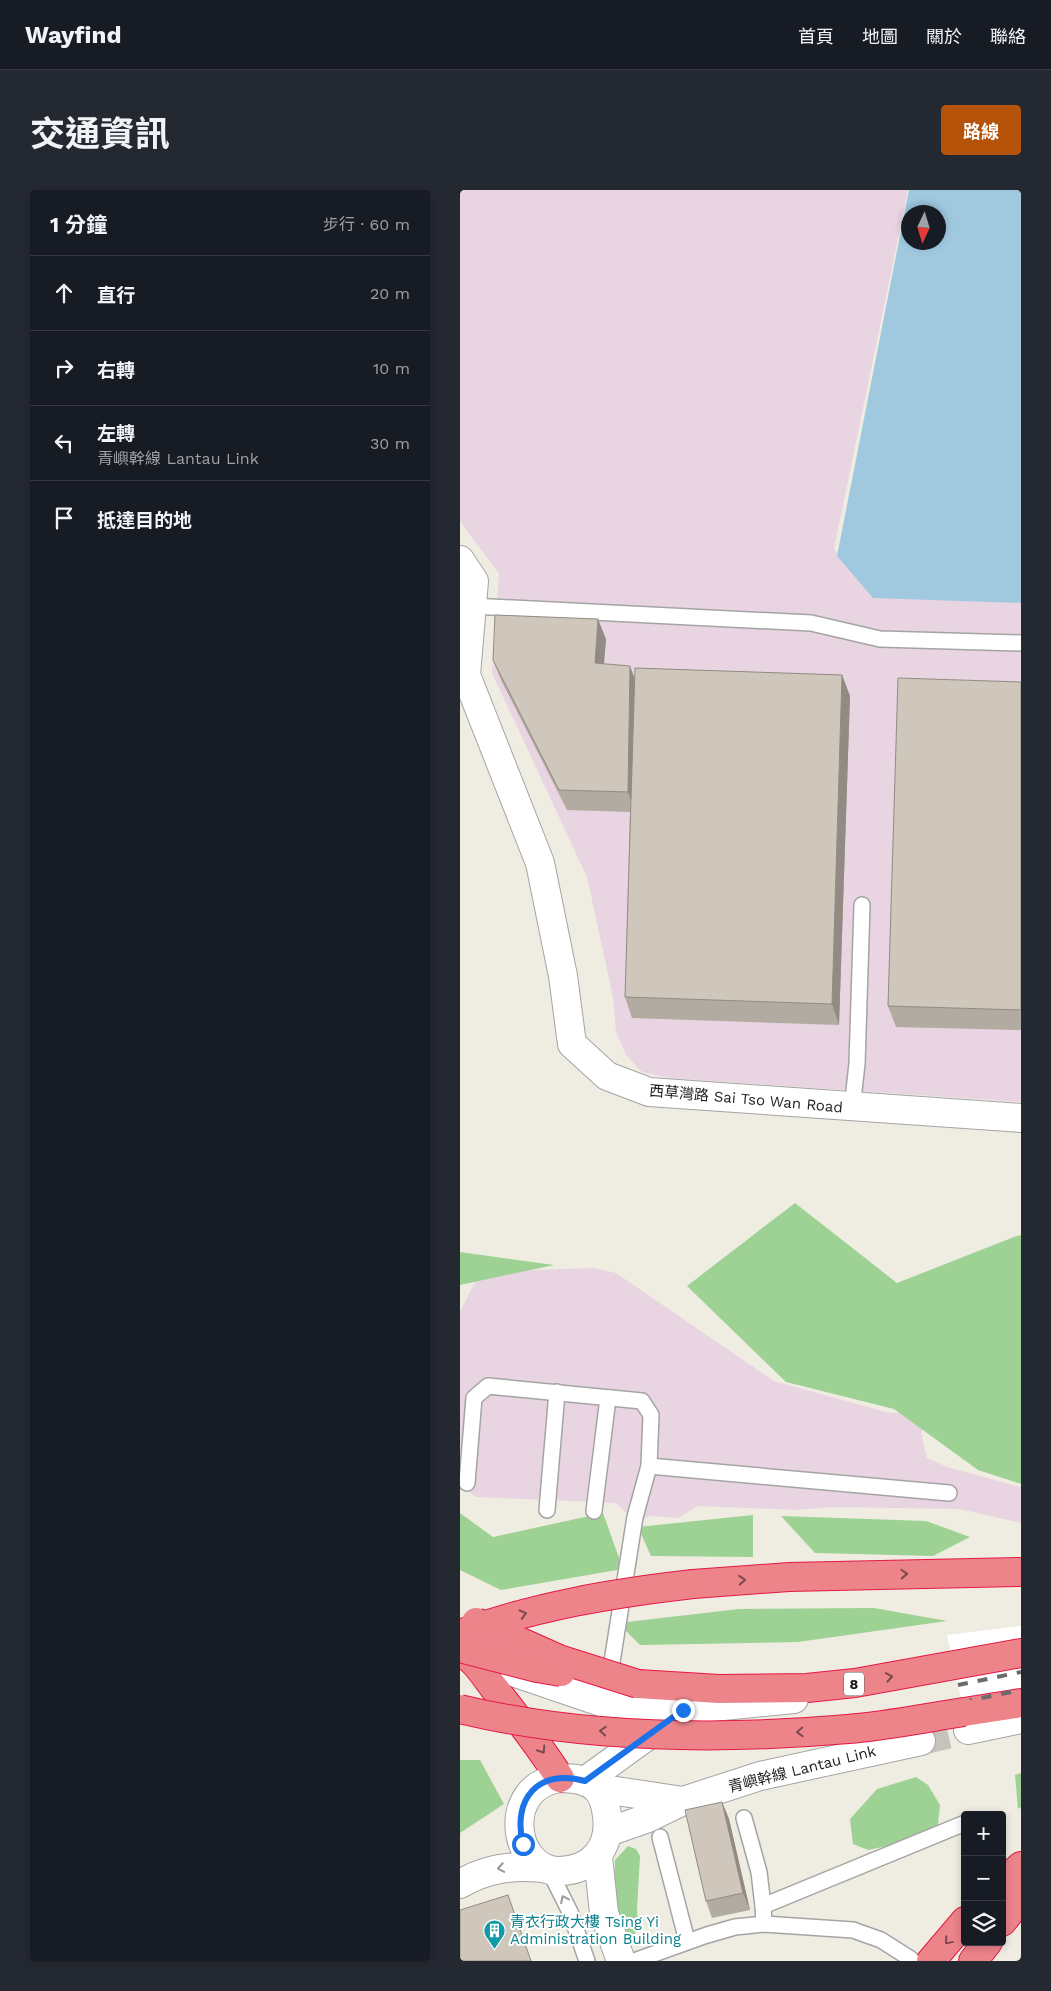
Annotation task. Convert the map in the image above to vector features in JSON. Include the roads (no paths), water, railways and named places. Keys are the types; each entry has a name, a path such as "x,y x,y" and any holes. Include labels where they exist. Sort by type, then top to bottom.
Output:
{"highway":[{"path":"580,1782 538,1743 462,1648 557,1605 649,1589 789,1577 1021,1572"},
{"path":"460,1614 559,1659 638,1684"},
{"name":"8","path":"462,1648 537,1668 638,1684 718,1689 807,1688 855,1683 1021,1653"},
{"path":"460,1709 520,1721 578,1729 680,1735 732,1735 849,1729 1021,1703"},
{"path":"1006,1879 1021,1866"},
{"path":"1006,1917 1021,1898"},
{"path":"921,1960 961,1925"},
{"path":"973,1961 985,1946"}],"street":[{"name":"西草灣路 Sai Tso Wan Road","path":"460,560 474,581 466,675 540,863 563,976 572,1044 607,1076 649,1092 852,1108 1021,1118"},
{"path":"462,1648 601,1702 683,1710 821,1696"},
{"path":"956,1675 1021,1661"},
{"path":"580,1782 683,1710"},
{"path":"968,1730 1021,1719"},
{"name":"青嶼幹線 Lantau Link","path":"603,1844 648,1818 683,1801 760,1776 921,1740"},
{"path":"547,1869 527,1853 523,1844 520,1834 521,1812 525,1800 541,1783 580,1782 602,1795 606,1808 603,1844 604,1913 622,1961"},
{"name":"青嶼幹線 Lantau Link","path":"580,1782 683,1801"},
{"path":"460,1884 471,1877 497,1868 525,1866 547,1869 572,1869 587,1865 603,1844"}],"lane":[{"path":"472,606 811,623 880,639 1021,643"},
{"path":"852,1108 857,1064 862,906"},
{"path":"467,1483 474,1398 488,1386 642,1401 651,1414 649,1466 634,1518 611,1668 601,1702"},
{"path":"547,1510 557,1392"},
{"path":"594,1511 608,1398"},
{"path":"649,1466 949,1493"},
{"path":"744,1818 758,1872 764,1924"},
{"path":"762,1906 961,1825"},
{"path":"660,1838 687,1941"},
{"path":"547,1869 570,1912 587,1961"},
{"path":"634,1961 687,1941 736,1928 764,1924 853,1930 881,1940 921,1960"}],"water":[{"path":"909,190 1021,190 1021,603 873,598 837,556 901,231 901,250 946,250 946,205 906,205"}],"tunnel":[{"path":"921,1741 968,1730"}],"railway":[{"path":"958,1685 1021,1672"},
{"path":"962,1702 1021,1690"}],"place":[{"name":"青衣行政大樓 Tsing Yi Administration Building","path":"494,1950"}]}
